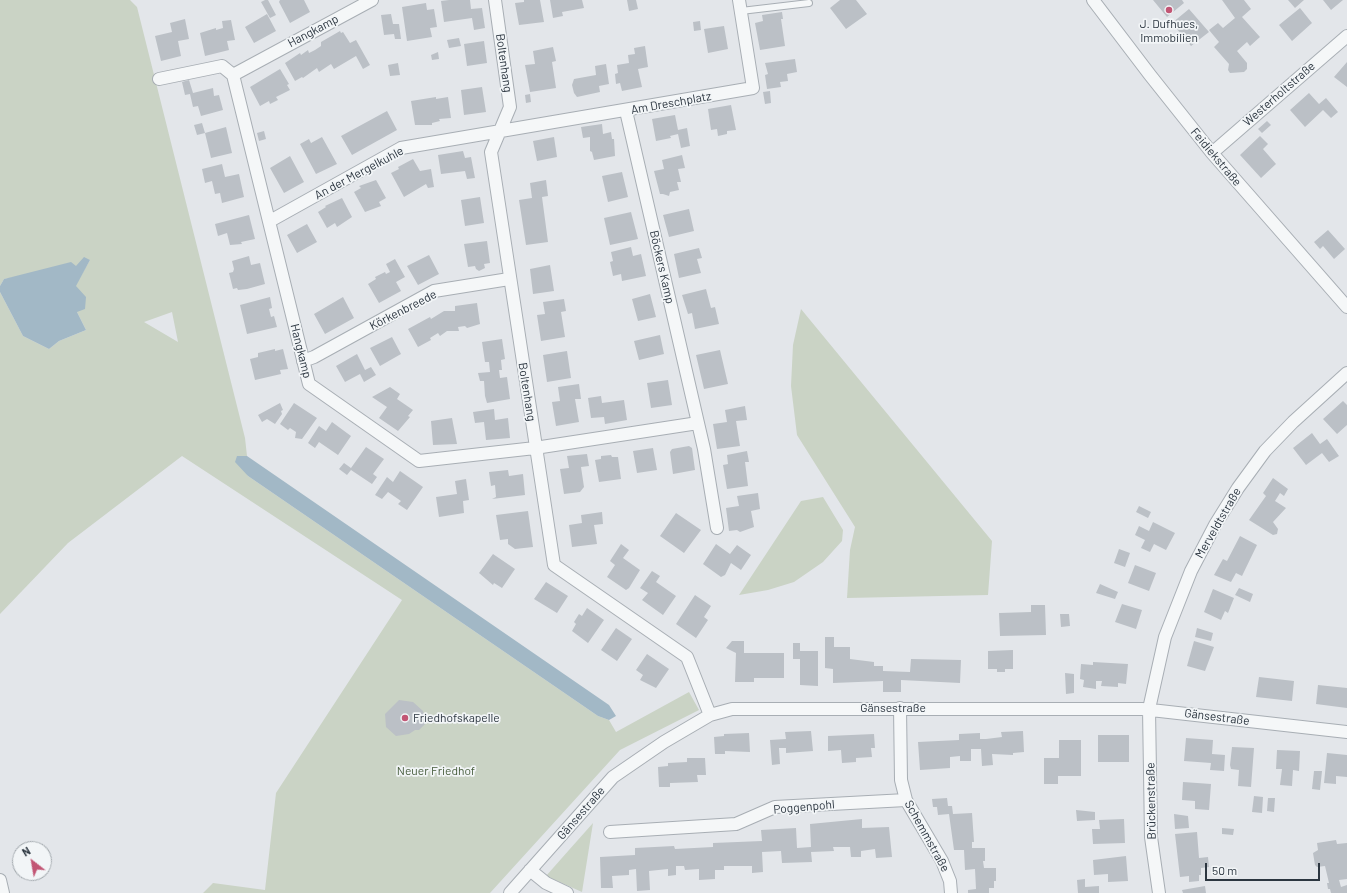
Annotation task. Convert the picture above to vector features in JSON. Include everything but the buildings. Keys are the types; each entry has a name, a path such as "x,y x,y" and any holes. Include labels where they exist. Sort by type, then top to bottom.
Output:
{"street":[{"name":"Hangkamp","path":"372,0 233,75 270,220 303,361 311,386 419,461 535,448"},
{"name":"Boltenhang","path":"495,0 510,107 501,131 490,152 554,565 687,657 710,715"},
{"name":"Feidiekstraße","path":"1093,0 1150,76 1212,153 1347,307"},
{"name":"Am Dreschplatz","path":"501,131 626,111 753,88 740,6"},
{"name":"Westerholtstraße","path":"1212,153 1347,36"},
{"path":"159,79 222,66 233,75"},
{"name":"Böckers Kamp","path":"626,111 704,449 717,528"},
{"name":"An der Mergelkuhle","path":"270,220 401,148 501,131"},
{"name":"Körkenbreede","path":"303,361 314,357 434,291 509,279"},
{"name":"Merveldtstraße","path":"1149,709 1165,637 1191,571 1215,525 1238,488 1265,451 1293,422 1347,372"},
{"path":"535,448 698,423"},
{"name":"Schemmstraße","path":"900,708 901,780 906,800 942,860 950,881 951,893"},
{"name":"Gänsestraße","path":"510,893 613,776 664,742 710,715 732,709 1149,709 1347,732"},
{"name":"Brückenstraße","path":"1149,709 1151,837 1159,893"},
{"name":"Poggenpohl","path":"610,832 736,824 775,807 906,800"},
{"path":"530,870 546,883 567,893"},
{"path":"0,880 3,893"}],"lane":[{"path":"740,6 809,3"}],"green space":[{"name":"Neuer Friedhof","path":"0,0 130,0 137,7 245,438 247,456 237,456 248,476 598,716 609,720 616,732 689,692 699,710 620,750 490,893 203,893 213,883 265,890 276,793 402,600 182,456 68,543 0,614 0,292 23,336 49,349 59,341 86,330 77,312 75,286 90,260 75,267 4,279 0,286","holes":["172,312 178,342 144,322"]},
{"path":"801,309 992,541 988,595 847,598 850,550 855,527 797,435 791,386 793,345"},
{"path":"823,497 843,530 842,541 823,562 794,582 768,590 739,595 801,501"},
{"path":"593,823 582,892 546,876 569,850"}],"water":[{"path":"84,257 90,260 76,286 86,297 85,309 77,312 86,330 59,341 49,349 23,336 0,292 0,286 4,279 71,262 76,266"},
{"path":"237,456 247,456 609,705 616,716 609,720 598,716 248,476 235,462"}],"place":[{"name":"J. Dufhues, Immobilien","path":"1169,10"},
{"name":"Friedhofskapelle","path":"405,718"}]}
